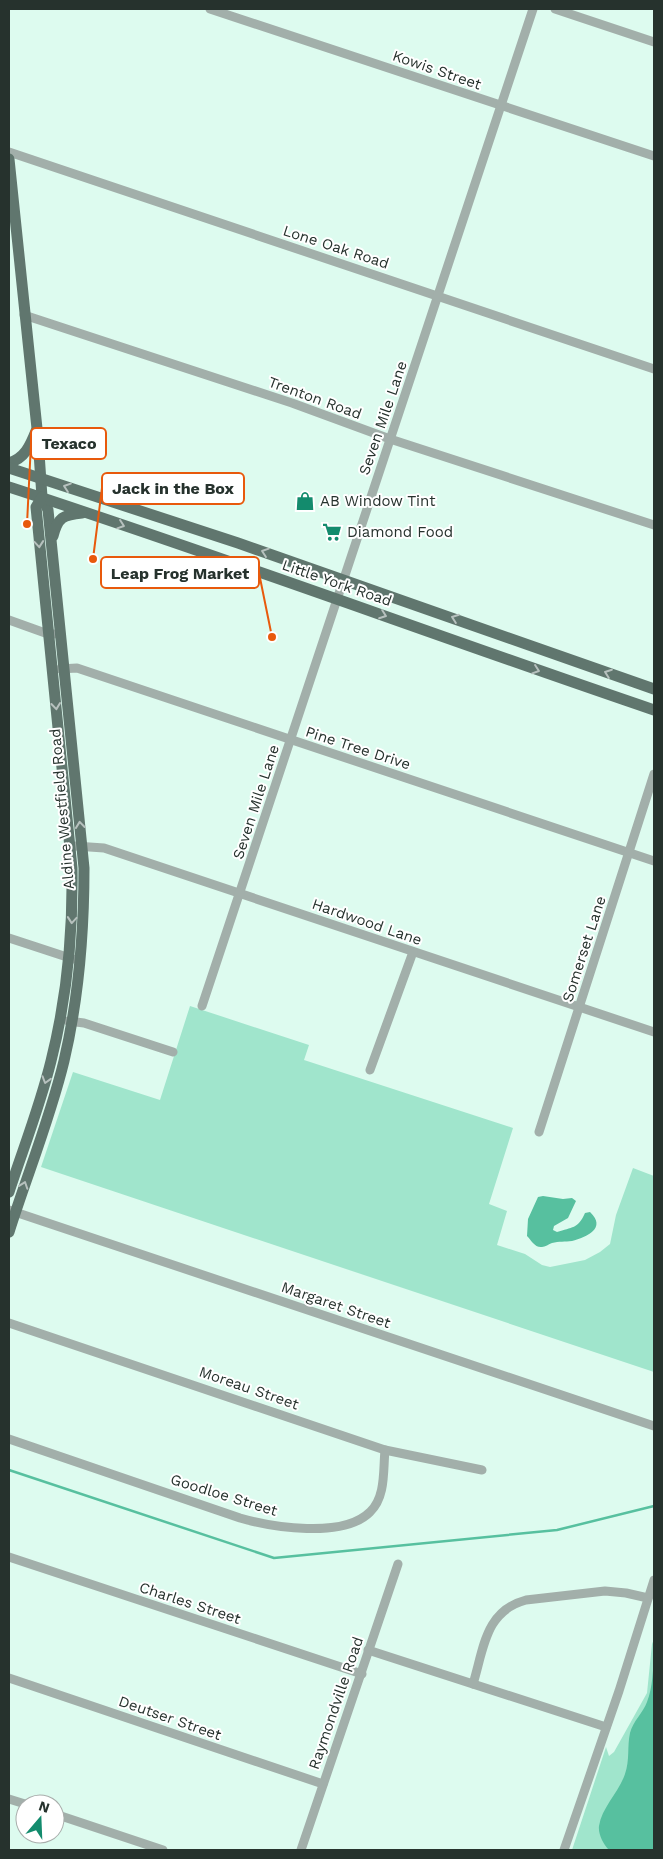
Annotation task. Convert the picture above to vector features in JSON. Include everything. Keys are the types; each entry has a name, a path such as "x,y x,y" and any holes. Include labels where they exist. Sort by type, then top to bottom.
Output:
{"main road":[{"name":"Aldine Westfield Road","path":"9,159 37,430 42,498 48,510 84,868 84,915 80,961 64,1062 48,1116 12,1211 9,1232"},
{"path":"9,463 19,459 29,448 37,430"},
{"name":"Little York Road","path":"9,468 238,543 654,689"},
{"name":"Little York Road","path":"9,487 338,598 654,710"},
{"name":"Aldine Westfield Road","path":"9,1192 52,1060 63,994 72,914 72,868 36,507 42,498"},
{"path":"51,540 56,523 61,518 71,514 84,513"},
{"path":"63,994 76,995"},
{"path":"36,1112 48,1116"}],"street":[{"name":"Kowis Street","path":"210,9 654,156"},
{"name":"Seven Mile Lane","path":"202,1006 534,9"},
{"path":"555,9 654,42"},
{"name":"Lone Oak Road","path":"9,152 654,368"},
{"name":"Trenton Road","path":"24,315 292,403 390,439 654,525"},
{"path":"9,620 48,634 61,634"},
{"name":"Pine Tree Drive","path":"52,669 77,668 654,861"},
{"name":"Somerset Lane","path":"539,1132 654,774"},
{"name":"Hardwood Lane","path":"70,846 104,848 654,1032"},
{"path":"9,938 80,961"},
{"path":"370,1070 413,952"},
{"path":"59,1020 84,1023 173,1052"},
{"name":"Margaret Street","path":"12,1211 654,1426"},
{"name":"Moreau Street","path":"9,1323 385,1450 482,1470"},
{"name":"Goodloe Street","path":"9,1439 240,1518 294,1529 338,1526 351,1523 370,1512 381,1491 385,1450"},
{"name":"Charles Street","path":"9,1557 362,1674"},
{"name":"Raymondville Road","path":"301,1850 398,1564"},
{"path":"564,1850 654,1580"},
{"path":"472,1684 492,1622 505,1608 514,1603 605,1591 648,1598"},
{"path":"368,1650 606,1727"},
{"name":"Deutser Street","path":"9,1678 323,1784"},
{"path":"65,1817 163,1850"}],"shaded area":[{"path":"190,1006 309,1045 304,1060 513,1128 489,1204 507,1211 497,1245 525,1254 542,1265 550,1267 585,1260 600,1252 610,1244 616,1215 633,1168 654,1176 654,1372 41,1167 73,1072 160,1100"},
{"path":"538,1197 563,1199 572,1198 576,1201 568,1218 554,1226 553,1230 557,1232 574,1227 580,1222 585,1213 590,1212 595,1218 596,1227 589,1234 572,1241 555,1242 543,1247 537,1246 527,1236 528,1219"},
{"path":"654,1639 654,1850 572,1850 606,1747 609,1756 614,1752 647,1693"},
{"path":"654,1653 654,1850 609,1850 601,1839 599,1826 603,1812 625,1774 630,1733 649,1696"}],"waterway":[{"path":"9,1470 274,1558 557,1530 654,1506"}],"place":[{"name":"AB Window Tint","path":"305,501"},
{"name":"Texaco","path":"27,524"},
{"name":"Diamond Food","path":"332,532"},
{"name":"Jack in the Box","path":"93,559"},
{"name":"Leap Frog Market","path":"272,637"}]}
